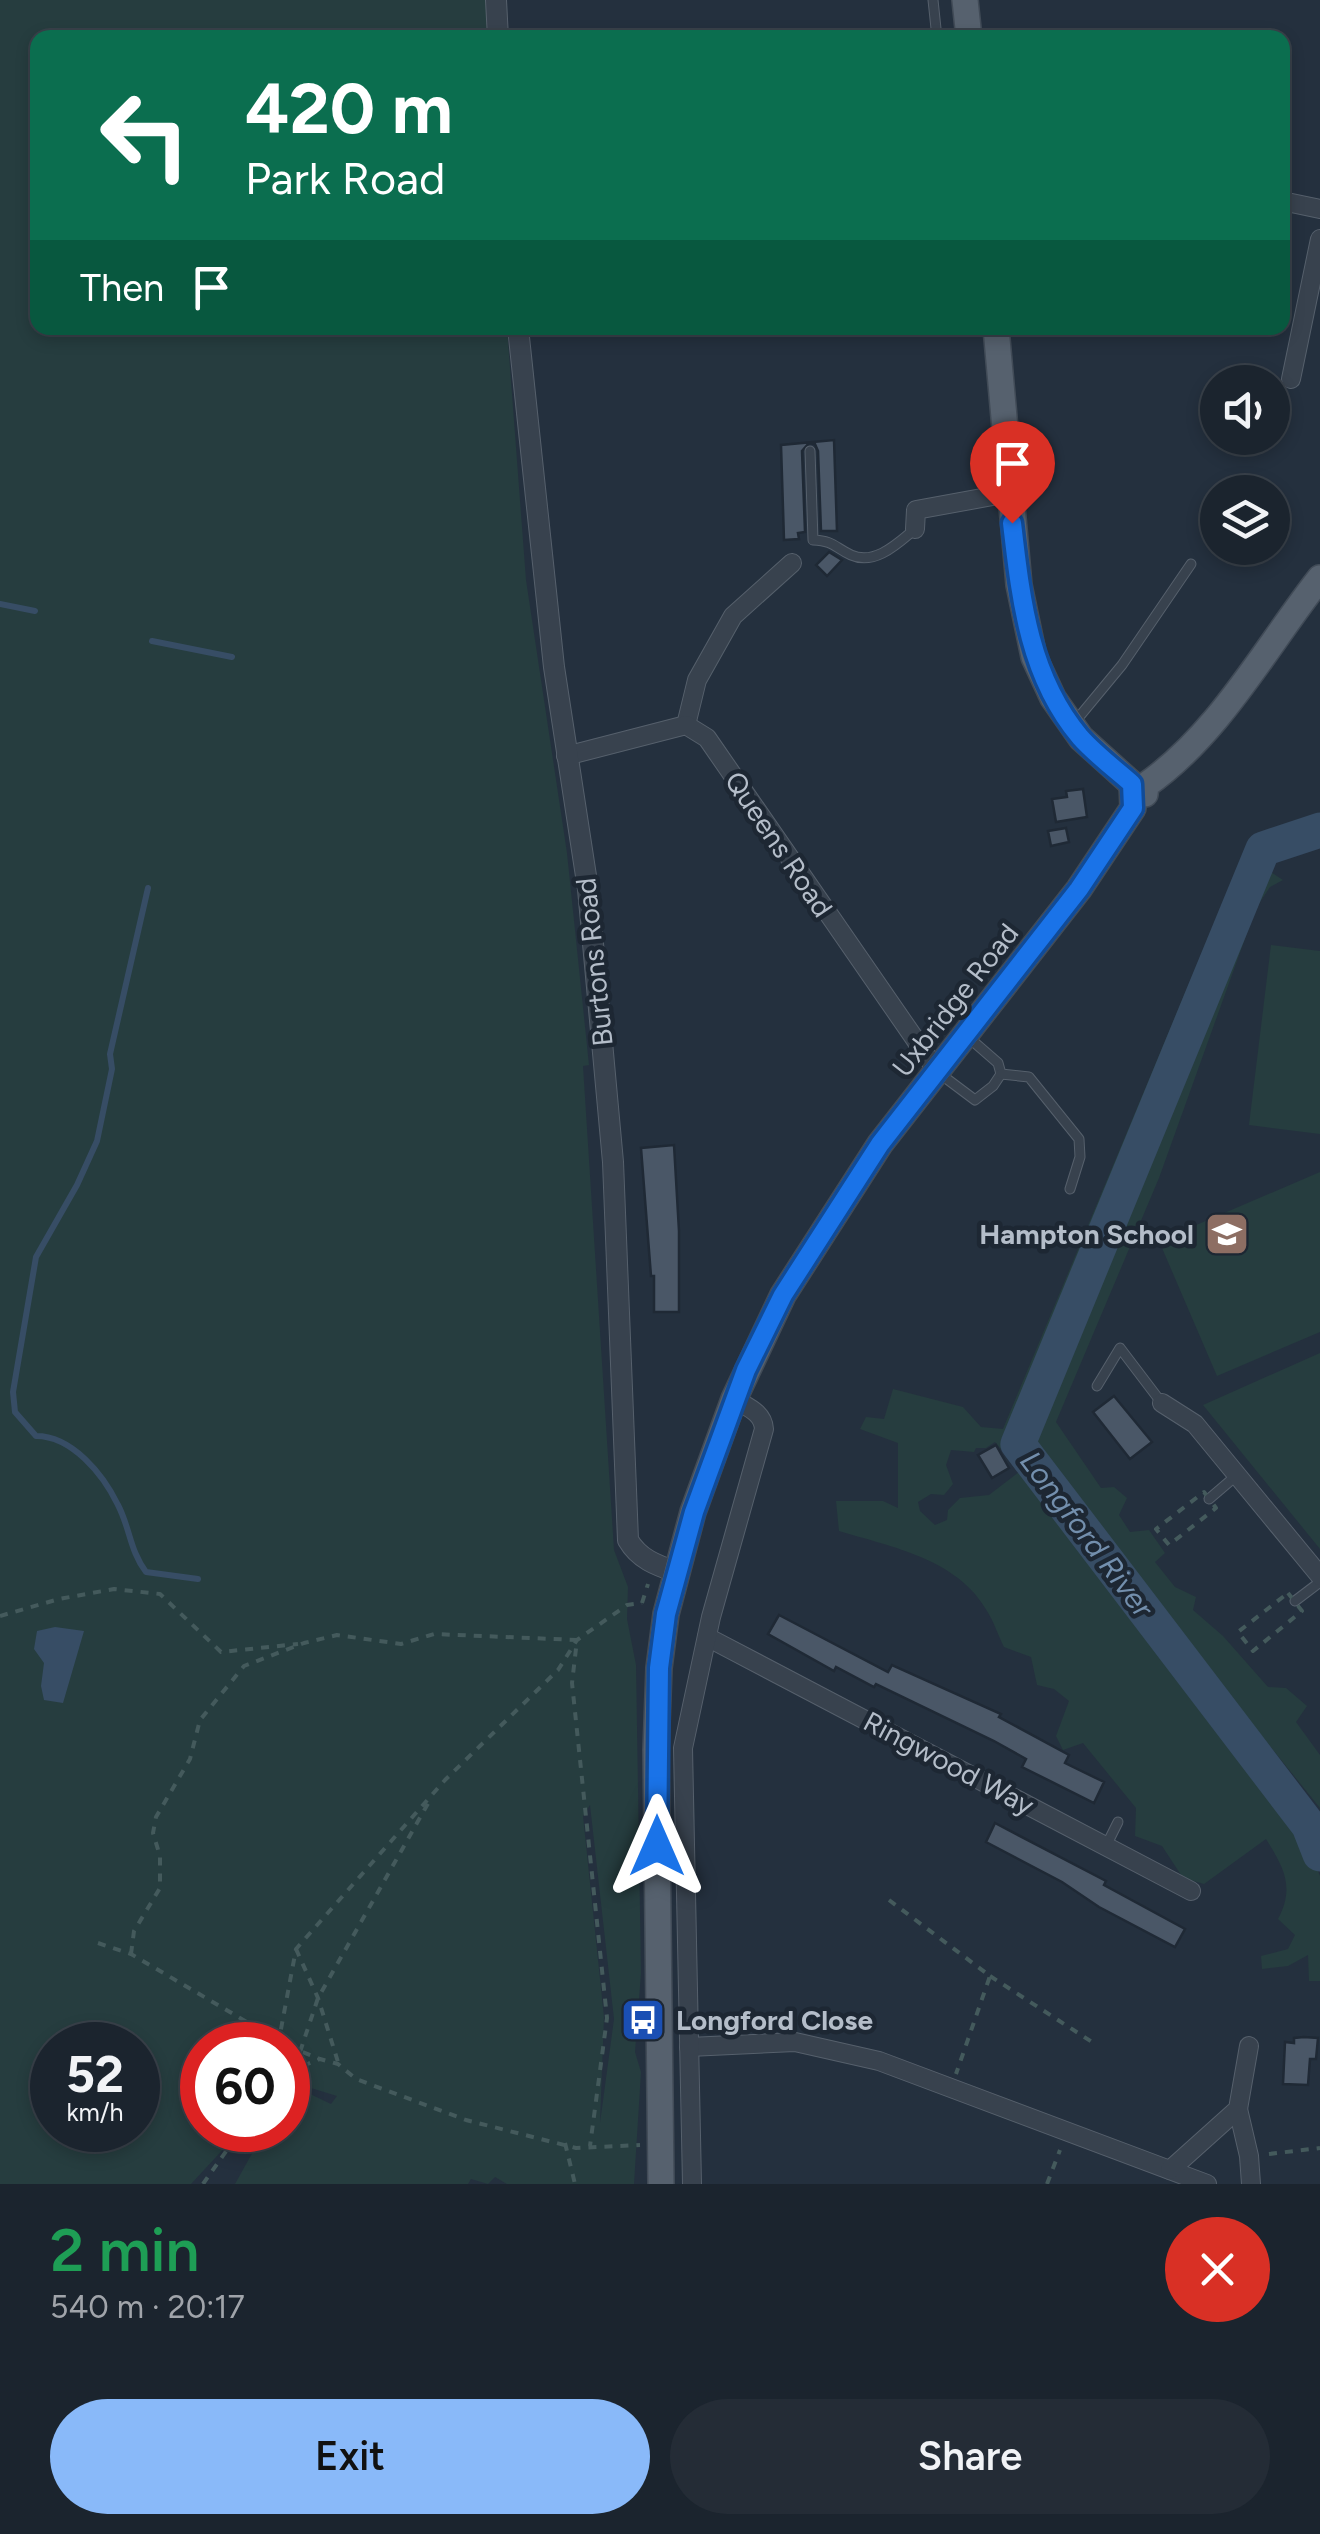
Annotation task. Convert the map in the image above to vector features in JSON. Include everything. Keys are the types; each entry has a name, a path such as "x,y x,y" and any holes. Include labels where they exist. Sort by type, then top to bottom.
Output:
{"main road":[{"path":"965,0 967,30"},
{"path":"997,335 1008,492 1019,585 1034,656 1053,698 1081,738 1138,788"},
{"name":"Uxbridge Road","path":"661,2184 656,1750 664,1572 734,1399 783,1295 880,1144 1079,889 1133,808 1138,788 1167,770 1213,722 1320,578"}],"street":[{"path":"496,0 498,30"},
{"path":"1290,203 1320,209"},
{"path":"1291,378 1320,239"},
{"name":"Burtons Road","path":"519,335 566,756 588,889 613,1162 628,1540 641,1556 664,1572"},
{"path":"915,528 916,510 1008,492"},
{"path":"566,756 686,725 697,680 733,616 792,563"},
{"name":"Queens Road","path":"686,725 707,738 937,1071"},
{"path":"692,2184 683,1748 707,1636 764,1428 764,1420 758,1414 734,1399"},
{"path":"1162,1403 1196,1424 1320,1579"},
{"name":"Ringwood Way","path":"707,1636 1191,1890"},
{"path":"689,2046 795,2042 880,2061 1207,2184"},
{"path":"1249,2046 1238,2109 1251,2184"},
{"path":"1170,2170 1238,2109"}],"lane":[{"path":"934,0 936,30"},
{"path":"810,451 813,540 830,541 854,557 882,555 915,528"},
{"path":"1072,726 1122,664 1191,564"},
{"path":"937,1071 975,1100 993,1086 1001,1074 998,1063 966,1035"},
{"path":"1001,1074 1029,1076 1071,1127 1080,1157 1070,1189"},
{"path":"1097,1386 1120,1348 1162,1403"},
{"path":"1209,1499 1239,1474"},
{"path":"1295,1601 1320,1579"},
{"path":"1106,1846 1118,1822"}],"path":[{"path":"1020,1464 1034,1454"},
{"path":"1204,1492 1209,1499 1216,1508 1169,1545 1156,1529 1204,1492"},
{"path":"282,2022 296,1949 435,1791 558,1670 577,1640 627,1605 642,1603 664,1572"},
{"path":"0,1616 114,1589 160,1594 221,1652 304,1643"},
{"path":"1288,1592 1295,1601 1302,1612 1253,1651 1238,1632 1288,1592"},
{"path":"132,1954 134,1931 160,1888 156,1817 190,1759 200,1720 244,1666 337,1635 401,1644 434,1634 577,1640"},
{"path":"577,1640 572,1683 607,2018 590,2146"},
{"path":"310,2022 318,1998 435,1791"},
{"path":"889,1900 990,1976 1092,2042"},
{"path":"98,1944 132,1954 244,2022"},
{"path":"296,1949 318,1998 338,2064"},
{"path":"951,2088 990,1976"},
{"path":"310,2056 338,2064 356,2079 466,2120 576,2148 646,2143"},
{"path":"310,2063 320,2060"},
{"path":"1047,2184 1067,2131"},
{"path":"565,2144 575,2184"},
{"path":"1249,2156 1320,2148"},
{"path":"203,2184 226,2152"}],"green space":[{"path":"0,0 486,0 488,30 30,30 30,335 508,335 526,580 567,853 589,1065 583,1066 614,1550 628,1587 627,1619 636,1665 641,1973 635,2052 641,2072 634,2184 507,2184 495,2177 488,2184 471,2179 468,2184 235,2184 253,2152 310,2152 310,2094 331,2104 337,2096 310,2088 310,2022 180,2022 180,2152 221,2152 191,2184 0,2184","holes":["590,1805 614,2019 600,2123 604,2017 583,1816"]},
{"path":"1243,854 1283,880 1270,887 1256,908 1159,1178 1056,1422 1101,1488 1114,1487 1127,1498 1119,1515 1130,1532 1149,1530 1165,1553 1155,1562 1175,1587 1196,1597 1193,1610 1223,1636 1268,1687 1286,1688 1307,1706 1296,1722 1320,1755 1320,1808 1025,1443 1032,1416 1023,1412 1013,1449 1005,1454 995,1442 974,1452 951,1450 946,1465 953,1484 944,1495 931,1494 918,1502 920,1511 935,1525 947,1520 948,1510 960,1498 989,1495 1023,1469 1065,1529 1300,1824 1320,1876 1320,1981 1309,1981 1308,1955 1288,1966 1262,1969 1261,1956 1288,1949 1295,1935 1278,1919 1286,1897 1285,1878 1266,1839 1204,1884 1183,1878 1162,1846 1135,1836 1136,1808 1083,1743 1063,1750 1056,1736 1069,1701 1054,1689 1037,1685 1031,1657 1004,1647 974,1593 959,1579 922,1558 839,1531 836,1501 883,1501 898,1508 898,1443 860,1429 866,1417 884,1419 893,1389 963,1407 981,1427 1003,1429"},
{"path":"1271,945 1320,951 1320,1134 1249,1125"},
{"path":"1320,1172 1320,1332 1217,1376 1159,1241"},
{"path":"1320,1353 1320,1549 1203,1405"}],"water":[{"path":"55,1627 84,1631 63,1703 44,1700 44,1663 34,1649 37,1631"}],"building":[{"path":"834,440 837,531 821,531 818,451 815,444 809,443 802,451 805,532 798,533 799,539 784,540 781,445"},
{"path":"829,552 842,560 827,576 816,565"},
{"path":"1083,789 1087,817 1056,822 1052,799 1067,797 1066,791"},
{"path":"1066,828 1069,842 1051,846 1048,831"},
{"path":"674,1145 679,1312 654,1312 641,1148"},
{"path":"1114,1396 1152,1442 1130,1459 1093,1412"},
{"path":"996,1445 1009,1468 992,1478 978,1455"},
{"path":"779,1615 888,1672 892,1665 1001,1714 999,1717 1069,1755 1065,1763 1104,1782 1094,1803 1022,1767 1026,1759 994,1741 876,1684 874,1687 836,1667 834,1671 768,1634"},
{"path":"995,1823 1106,1881 1104,1885 1185,1929 1175,1947 986,1842"},
{"path":"1294,2038 1318,2038 1316,2059 1310,2059 1308,2085 1283,2084 1285,2042 1294,2043"}],"waterway":[{"path":"0,604 35,611"},
{"path":"152,641 232,657"},
{"name":"Longford River","path":"1320,830 1263,849 1018,1444 1309,1826 1320,1854"},
{"path":"148,888 110,1054 112,1069 97,1141 36,1257 13,1392 15,1412 36,1436 62,1442 85,1459 104,1481 146,1572 198,1579"}],"place":[{"name":"Hampton School","path":"1227,1234"},
{"name":"Longford Close","path":"643,2020"}],"route":[{"path":"657,1846 659,1668 666,1614 716,1444 746,1370 783,1295 880,1144 1012,978 1133,808 1132,784 1081,738 1053,698 1034,656 1019,585 1012,523"}]}
